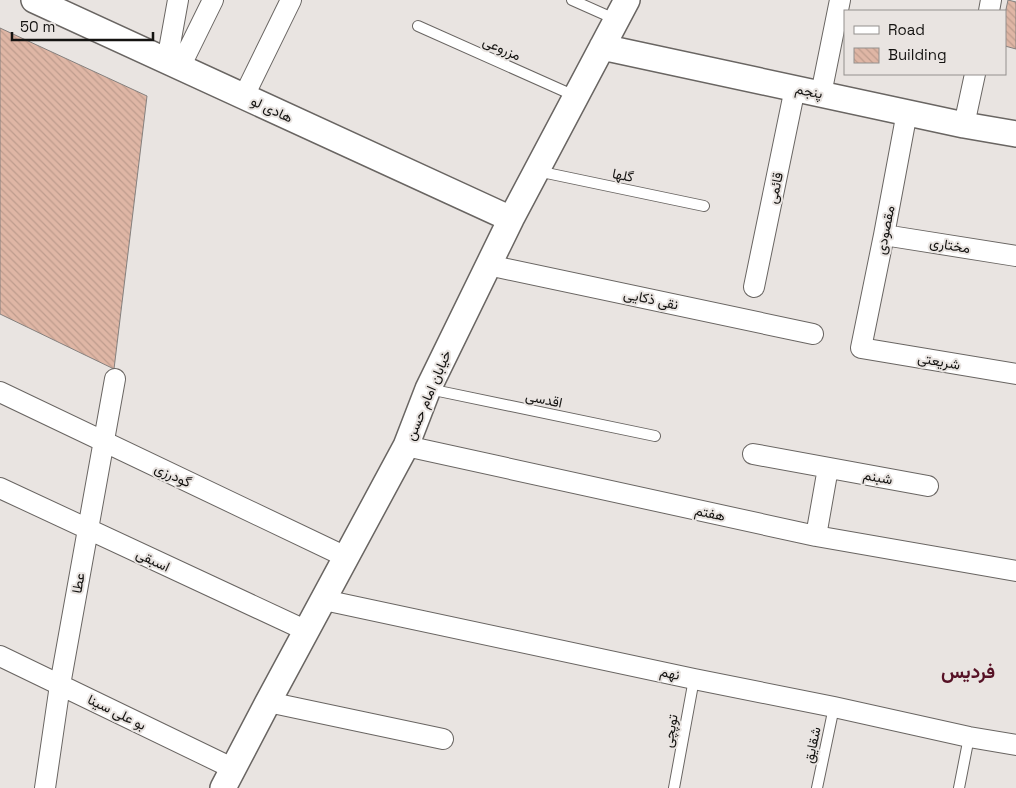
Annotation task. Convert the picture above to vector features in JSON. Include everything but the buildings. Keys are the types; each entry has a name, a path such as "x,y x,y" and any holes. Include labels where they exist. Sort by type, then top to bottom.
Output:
{"street":[{"name":"هادی لو","path":"34,0 64,6 173,64 510,219"},
{"path":"173,64 178,0"},
{"path":"173,64 213,0"},
{"path":"244,96 291,0"},
{"path":"821,94 840,0"},
{"name":"خیابان امام حسن","path":"228,778 406,446 428,389 510,219 622,10"},
{"name":"پنجم","path":"602,47 964,125 1016,134"},
{"path":"964,125 975,75"},
{"name":"قائمی","path":"754,287 795,88"},
{"name":"مقصودی","path":"862,348 907,112"},
{"name":"مختاری","path":"884,234 1016,256"},
{"name":"نقی ذکایی","path":"488,265 813,334"},
{"name":"شریعتی","path":"862,348 1016,374"},
{"name":"عطا","path":"45,788 60,684 115,379"},
{"name":"گودرزی","path":"0,392 346,557"},
{"name":"هفتم","path":"406,446 816,536 1016,571"},
{"name":"شبنم","path":"752,454 928,486"},
{"path":"816,536 828,468"},
{"name":"اسبقی","path":"0,488 307,631"},
{"name":"نهم","path":"324,600 969,737 1016,745"},
{"name":"بو علی سینا","path":"0,656 60,684 228,778"},
{"path":"268,702 443,739"}],"lane":[{"path":"572,0 622,10"},
{"name":"مزروعی","path":"418,26 576,96"},
{"name":"گلها","path":"536,170 704,206"},
{"name":"اقدسی","path":"428,389 655,436"},
{"name":"توپچی","path":"674,788 694,679"},
{"name":"شقایق","path":"817,788 834,707"},
{"path":"959,788 969,737"}],"district":[{"name":"فردیس","path":"968,671"}]}
